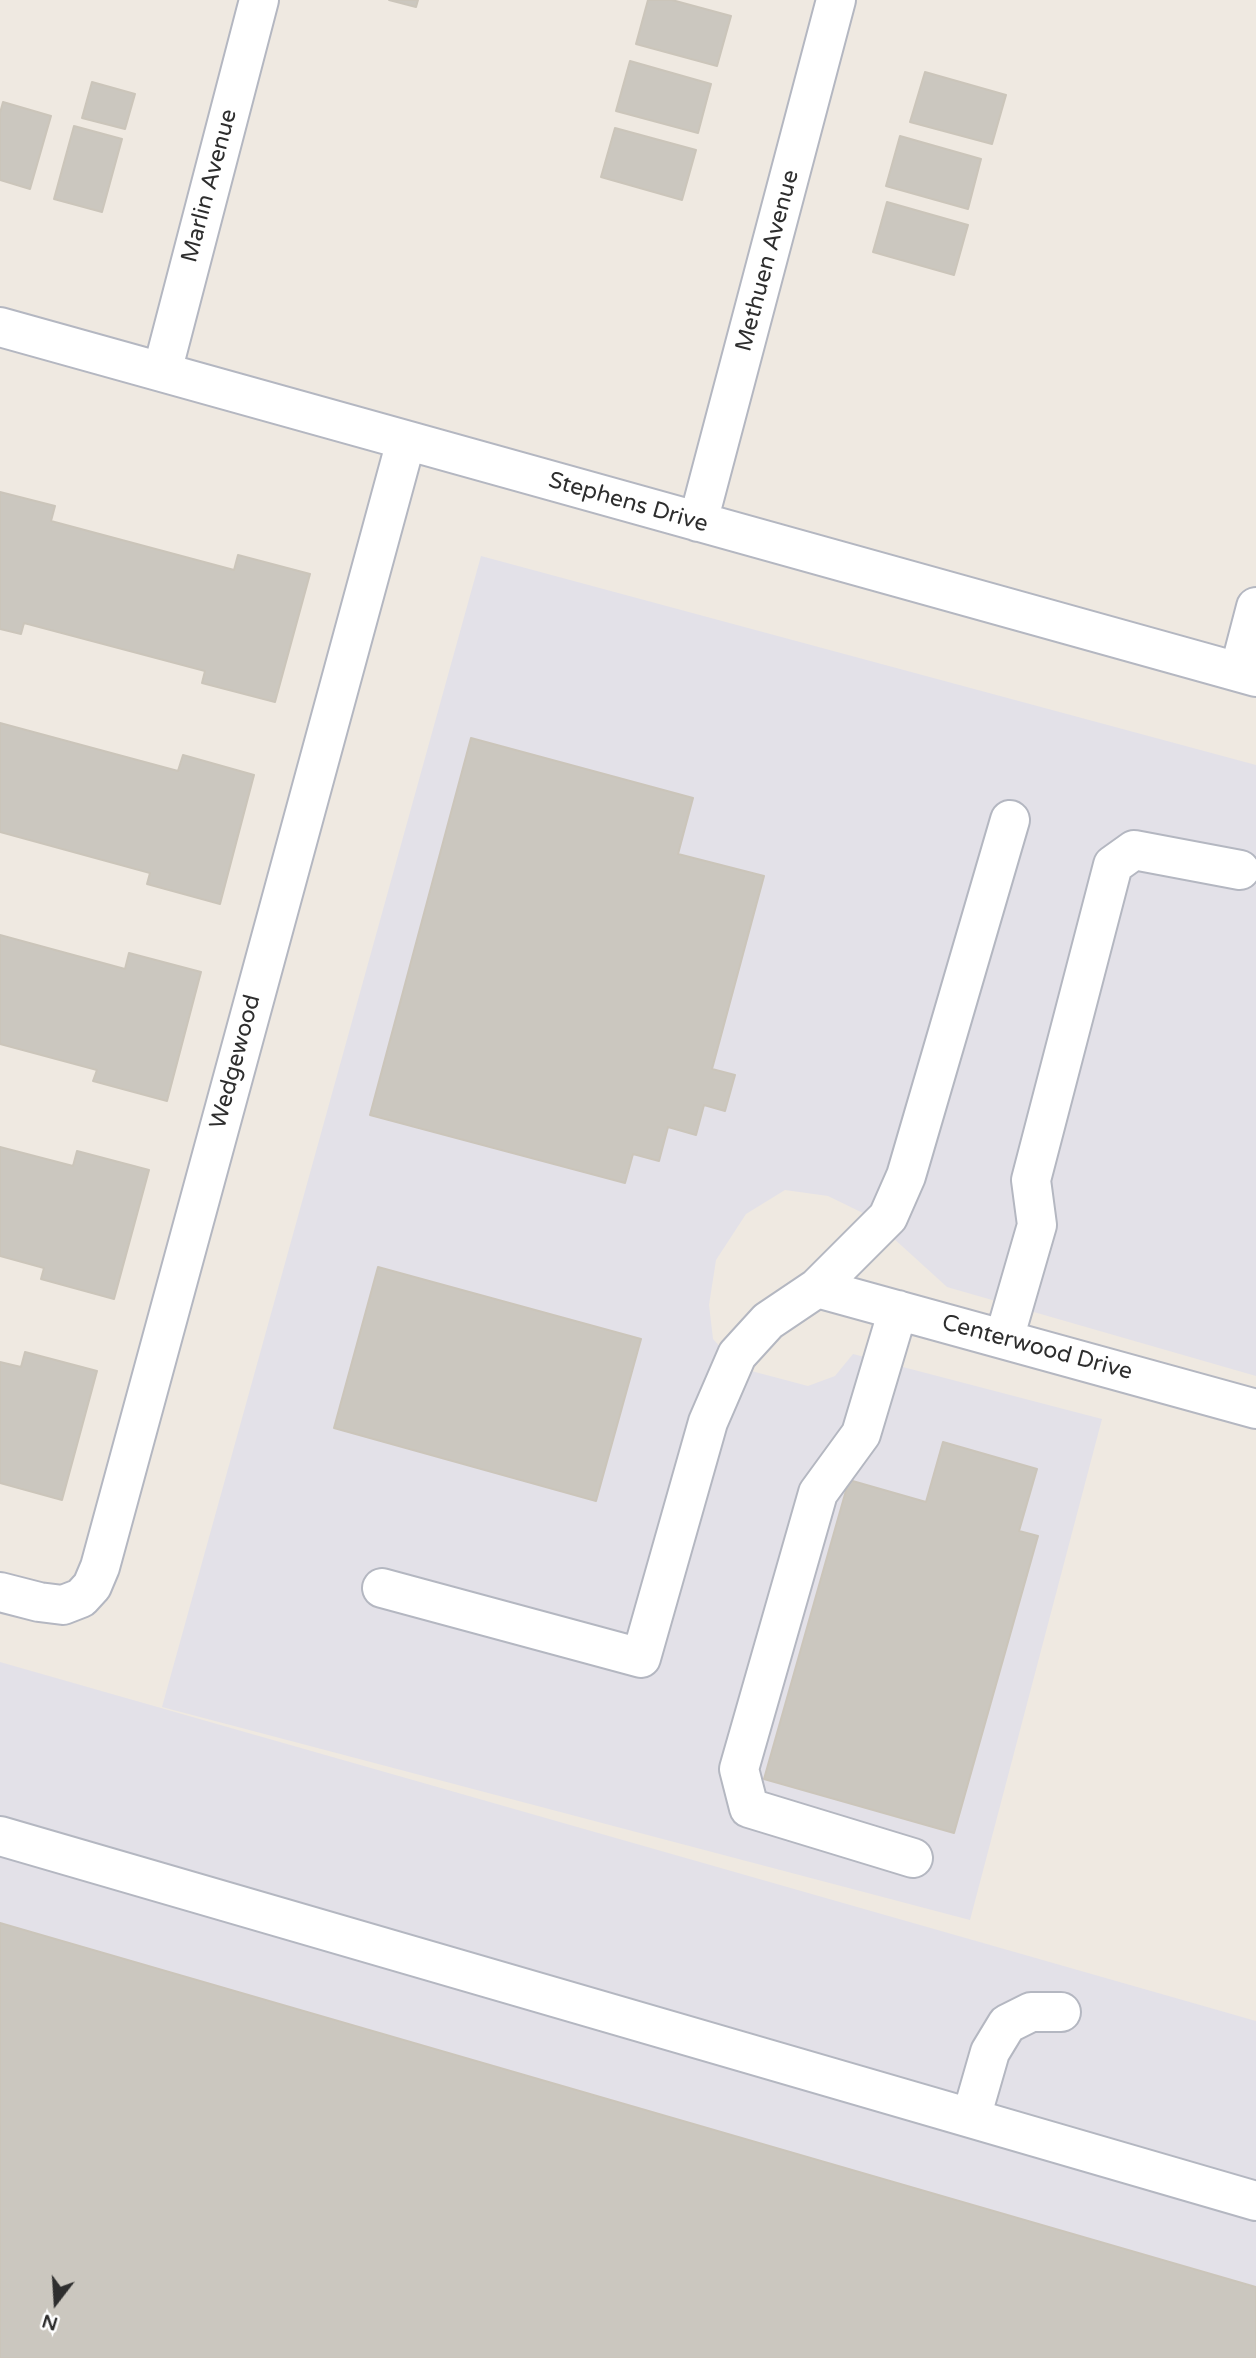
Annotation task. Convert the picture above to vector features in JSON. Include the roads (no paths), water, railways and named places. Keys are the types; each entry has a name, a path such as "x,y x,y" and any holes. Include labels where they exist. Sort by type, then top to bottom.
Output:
{"street":[{"name":"Marlin Avenue","path":"162,372 259,0"},
{"name":"Methuen Avenue","path":"698,522 836,0"},
{"name":"Stephens Drive","path":"0,327 1247,674"},
{"name":"Wedgewood","path":"0,1592 63,1605 82,1598 92,1586 100,1567 406,441"},
{"path":"1247,674 1256,607"},
{"path":"382,1588 641,1658 708,1422 737,1355 768,1321 817,1288 888,1217 906,1176 1010,820"},
{"path":"1003,1339 1037,1225 1031,1180 1113,865 1134,850 1240,870"},
{"name":"Centerwood Drive","path":"817,1288 1256,1409"},
{"path":"898,1310 861,1434 818,1493 739,1769 749,1808 913,1858"},
{"path":"0,1836 1256,2201"},
{"path":"971,2118 990,2052 1007,2024 1031,2012 1061,2012"}]}
